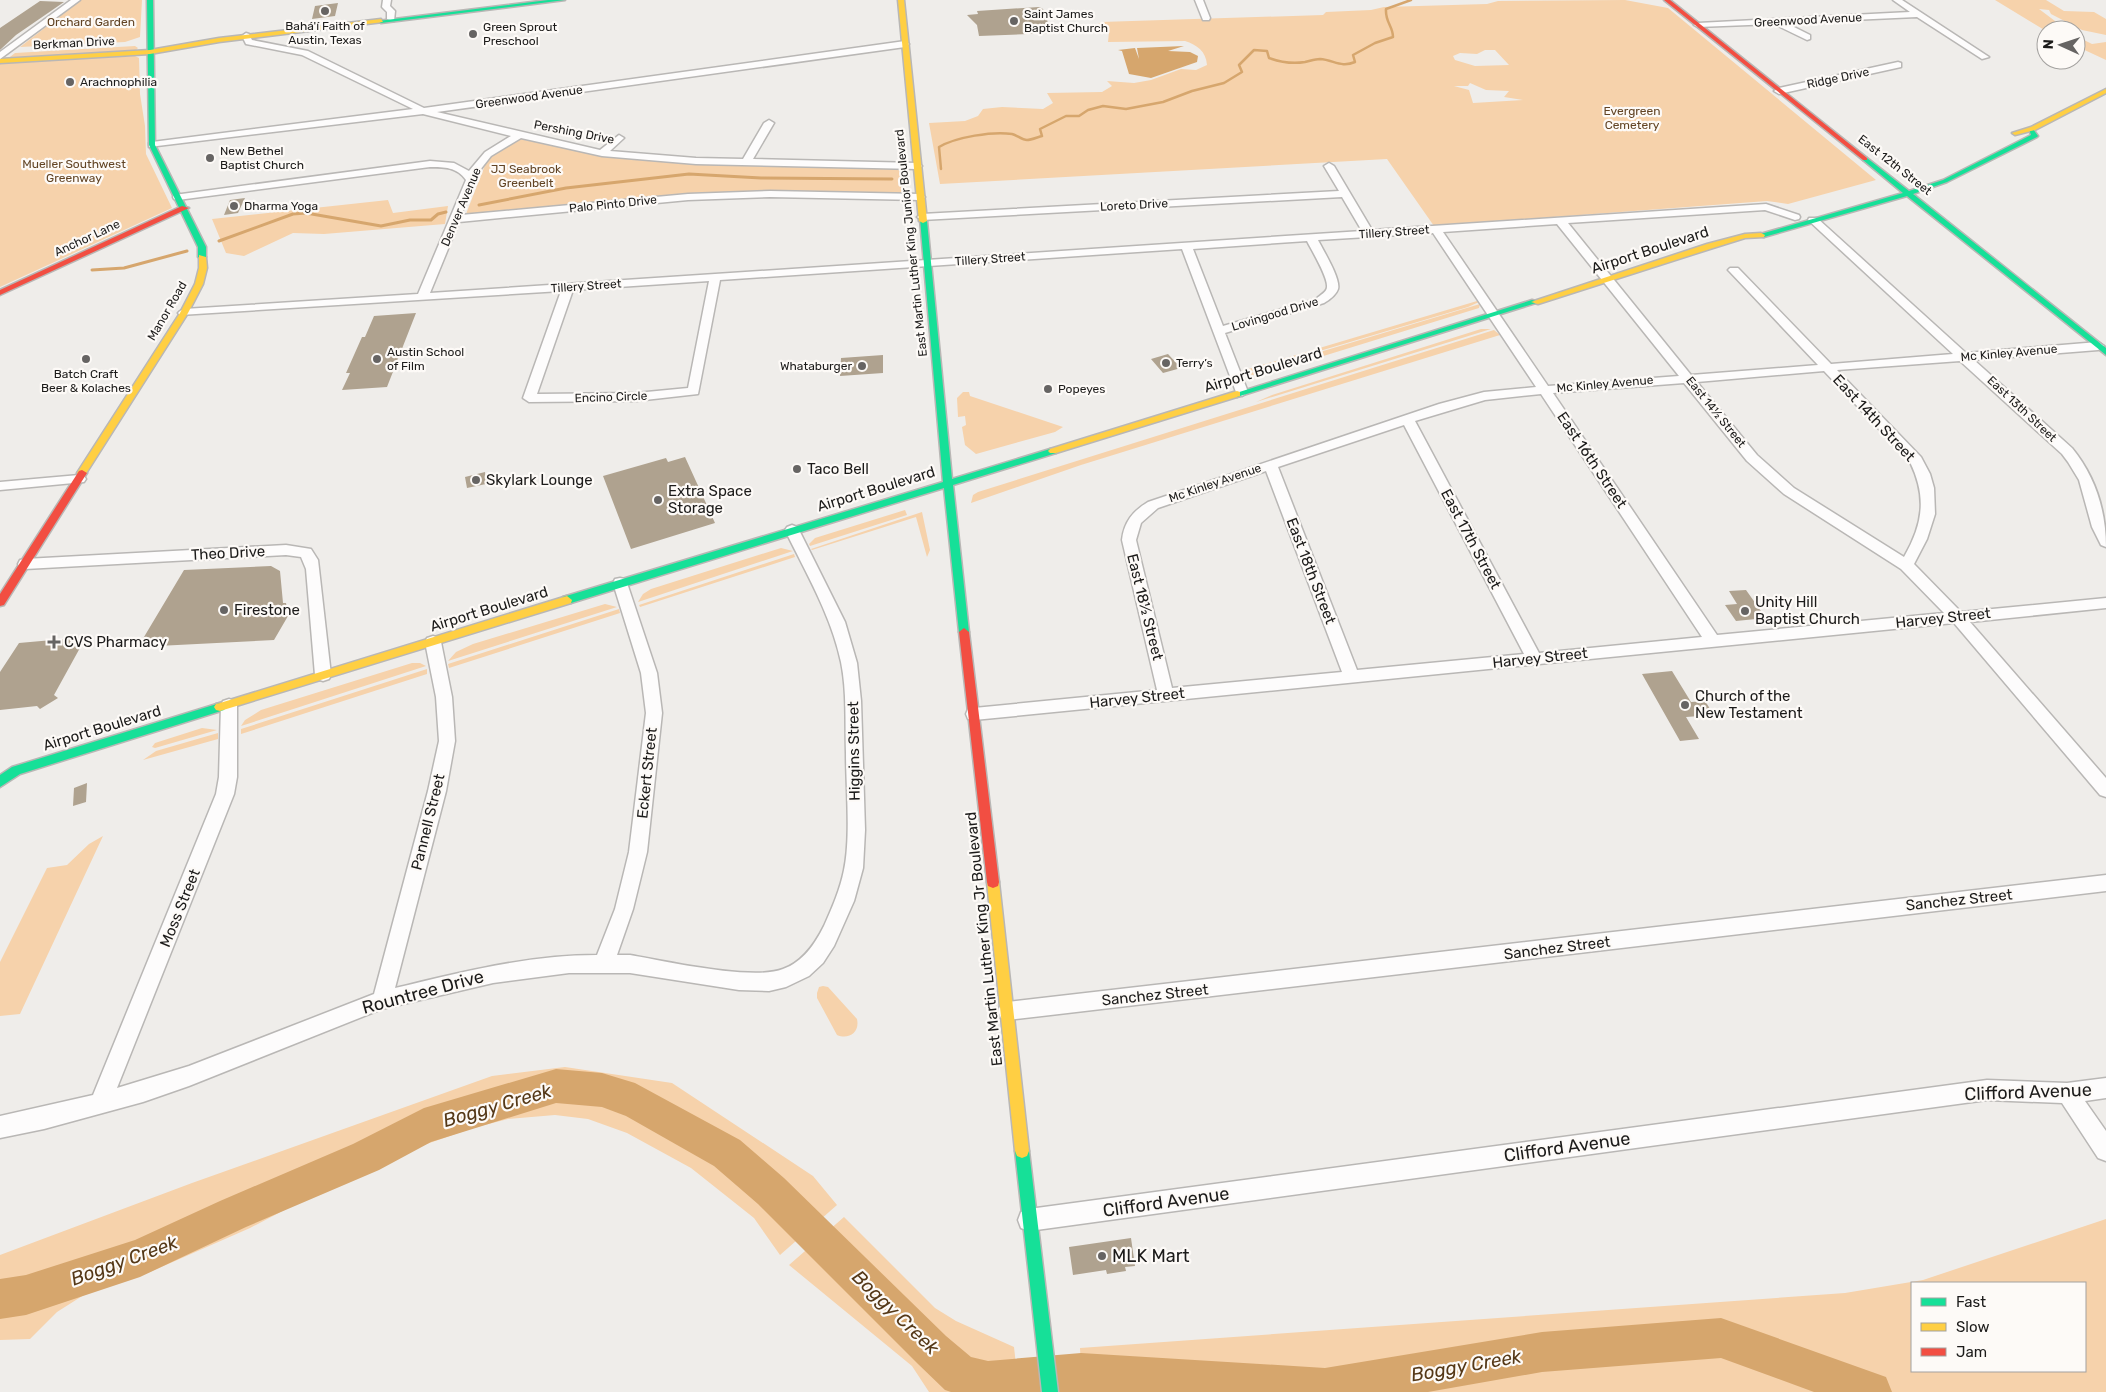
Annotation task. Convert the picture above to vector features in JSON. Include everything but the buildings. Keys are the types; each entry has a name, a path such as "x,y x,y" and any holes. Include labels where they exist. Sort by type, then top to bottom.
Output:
{"main road":[{"name":"Manor Road","path":"0,602 184,313 199,284 204,258 202,247 185,208 152,145 150,0"},
{"path":"150,48 495,7 519,2 562,0"},
{"name":"East Martin Luther King Junior Boulevard","path":"900,0 928,263 948,483"},
{"name":"East 12th Street","path":"1667,0 2102,349"},
{"name":"Berkman Drive","path":"2,55 150,48"},
{"name":"Airport Boulevard","path":"0,782 16,770 1745,236 1758,236 1813,220 1904,189 2020,130 2031,130 2072,106 2106,91"},
{"name":"Airport Boulevard","path":"1745,236 1749,231 1795,217 1904,189 1945,181 2035,136 2031,130"},
{"name":"Anchor Lane","path":"0,293 185,208"},
{"name":"East Martin Luther King Jr Boulevard","path":"948,483 1008,1011 1029,1220 1050,1392"},
{"name":"Airport Boulevard","path":"0,768 16,770"}],"street":[{"path":"2,55 76,0"},
{"path":"387,0 386,7 391,11 391,19"},
{"path":"1199,0 1206,18"},
{"path":"1897,0 1985,57"},
{"name":"Greenwood Avenue","path":"1698,25 1918,14"},
{"path":"1776,22 1807,37"},
{"name":"Pershing Drive","path":"246,36 250,42 305,53 423,111 519,135 602,152 696,161 917,166"},
{"name":"Greenwood Avenue","path":"152,145 461,106 905,44"},
{"name":"Ridge Drive","path":"1779,90 1898,65"},
{"path":"444,117 443,115 446,111 461,106"},
{"path":"746,162 769,123"},
{"name":"Denver Avenue","path":"423,296 476,169 488,154 519,135"},
{"path":"602,152 619,138"},
{"path":"178,196 420,165 449,165 468,162 488,154"},
{"path":"449,165 462,168 468,173 471,180"},
{"path":"1329,166 1369,234"},
{"path":"770,194 920,197"},
{"name":"Palo Pinto Drive","path":"456,219 688,197 770,194"},
{"name":"Loreto Drive","path":"922,217 1345,194"},
{"name":"Tillery Street","path":"184,313 1766,207 1795,217"},
{"name":"East 13th Street","path":"1813,220 2054,439 2076,463 2088,485 2093,512 2106,542"},
{"name":"East 14½ Street","path":"1560,221 1752,458 1789,491 1906,565"},
{"name":"East 16th Street","path":"1436,229 1713,641"},
{"name":"Lovingood Drive","path":"1218,331 1312,305 1330,293 1332,288 1331,275 1312,238"},
{"path":"1186,246 1242,392"},
{"name":"East 14th Street","path":"1734,270 1916,460 1924,474 1929,491 1928,508 1921,540 1906,565"},
{"name":"Encino Circle","path":"568,287 529,398 636,397 694,391 715,278"},
{"name":"Mc Kinley Avenue","path":"1134,520 1140,513 1159,502 1460,402 1484,396 1688,377 2102,349"},
{"name":"East 17th Street","path":"1408,419 1534,659"},
{"name":"East 18th Street","path":"1270,464 1352,677"},
{"path":"0,486 79,479"},
{"name":"East 18½ Street","path":"1134,520 1130,530 1131,551 1166,694"},
{"name":"Higgins Street","path":"792,530 837,622 843,639 849,663 854,711 854,868 845,901 827,940 816,957 802,970"},
{"name":"Theo Drive","path":"25,564 280,550 306,553 311,560 313,569 324,676"},
{"path":"1906,565 1956,616 2106,790"},
{"name":"Eckert Street","path":"604,963 624,909 638,852 654,713 649,673 620,583"},
{"name":"Harvey Street","path":"974,714 1956,616 2106,603"},
{"name":"Pannell Street","path":"382,1000 437,791 447,741 444,698 433,642"},
{"name":"Moss Street","path":"100,1104 225,794 228,777 229,705"},
{"name":"Sanchez Street","path":"1008,1011 2106,883"},
{"name":"Rountree Drive","path":"0,1127 100,1104 189,1076 382,1000 493,974 569,964 604,963 658,967 752,982 769,982 786,978 802,970"},
{"name":"Clifford Avenue","path":"1029,1220 1987,1090 2067,1093 2106,1088"},
{"path":"2067,1093 2106,1150"}],"green space":[{"name":"Orchard Garden","path":"81,0 142,0 140,37 125,42 20,47"},
{"name":"Evergreen Cemetery","path":"1625,0 1668,8 1876,180 1788,204 1767,201 1434,226 1387,159 940,184 929,123 965,121 978,116 983,109 1002,107 1043,109 1053,103 1047,93 1102,92 1112,86 1107,81 1134,83 1151,80 1181,69 1196,70 1207,65 1203,52 1193,44 1185,41 1108,42 1109,32 1097,25 1101,22 1323,15 1326,12 1371,10 1384,7 1487,4 1498,1","holes":["1485,50 1495,50 1509,65 1475,66 1455,60 1453,56 1460,53 1477,54","1470,83 1486,90 1509,91 1504,97 1523,100 1473,103 1469,90 1454,86 1468,86"]},
{"path":"1995,0 2046,0 2064,11 2094,12 2106,19 2106,35 2086,31 2086,20 2063,20 2051,14 2049,10 2039,9 2054,20 2036,20 2036,25"},
{"path":"2086,41 2092,44 2106,42 2106,60 2086,51"},
{"path":"135,46 138,48 136,50 6,60 15,53"},
{"name":"Mueller Southwest Greenway","path":"135,56 139,58 140,94 145,126 146,154 172,208 0,287 0,63"},
{"name":"JJ Seabrook Greenbelt","path":"520,139 594,154 895,168 902,170 906,190 898,194 756,191 692,193 475,215 466,214 487,160 495,153"},
{"path":"388,200 393,213 448,206 445,224 324,234 293,233 244,256 226,253 212,219"},
{"path":"1477,301 1479,302 1468,307 1246,373 1242,371"},
{"path":"1480,304 1479,308 1268,373 1247,374"},
{"path":"1481,329 1491,329 1256,402 1272,395"},
{"path":"1494,330 1500,335 1081,465 971,503 973,495 978,492"},
{"path":"963,392 969,392 970,396 1063,427 1055,432 976,454 965,445 962,427 966,425 965,416 958,417 957,398"},
{"path":"905,510 907,515 810,546 809,544 815,538"},
{"path":"922,512 930,550 927,557 916,517 811,549"},
{"path":"781,548 793,551 638,602 643,594 651,589"},
{"path":"794,554 795,557 640,607 639,605"},
{"path":"605,604 617,607 448,661 456,652 473,644"},
{"path":"619,609 620,613 449,668 448,664"},
{"path":"412,663 420,663 426,666 241,726 245,720 261,710"},
{"path":"427,669 427,674 241,734 241,729"},
{"path":"202,728 217,730 155,748 152,747 155,743"},
{"path":"218,733 218,739 143,760 156,751"},
{"path":"103,836 20,1014 0,1016 0,962 47,868 67,865 89,844"},
{"path":"819,987 828,987 857,1019 857,1028 853,1034 849,1036 837,1035 817,998"},
{"path":"565,1067 672,1083 813,1176 837,1205 780,1255 754,1218 691,1168 627,1133 588,1119 555,1115 508,1119 473,1128 415,1148 351,1175 250,1228 150,1272 87,1293 57,1312 30,1339 0,1340 0,1255 192,1183 492,1076"},
{"path":"844,1217 935,1308 956,1321 1014,1347 1019,1392 929,1392 912,1366 789,1265"},
{"path":"2106,1219 2106,1392 1082,1392 1080,1348 1845,1293 1923,1280"}],"shaded area":[{"path":"1184,46 1168,51 1190,52 1198,56 1197,62 1151,78 1129,74 1122,51 1118,50 1135,48 1139,59 1137,48"}],"waterway":[{"path":"941,169 939,147 946,143 995,133 1012,134 1029,140 1042,136 1040,129 1066,116 1079,116 1088,110 1103,106 1126,109 1163,102 1192,91 1224,83 1242,72 1239,65 1254,50 1267,51 1269,58 1278,61 1300,63 1320,59 1350,64 1355,62 1353,55 1375,43 1393,37 1386,9 1411,0"},
{"path":"479,205 566,188 689,174 761,178 892,179"},
{"path":"219,241 293,214 306,213 381,226 410,220 431,220 438,214 446,212"},
{"path":"92,270 124,268 187,251"},
{"name":"Boggy Creek","path":"0,1299 26,1295 140,1258 233,1214 366,1157 424,1126 556,1086 602,1090 635,1101 727,1153 771,1191 932,1350 960,1375 988,1382 1081,1374 1325,1389 1542,1352 1721,1338 1871,1392"}],"traffic: fast":[{"path":"150,0 152,145 202,247 202,257"},
{"path":"381,21 562,0"},
{"path":"1761,235 1920,190 1945,181 2035,136 2031,130"},
{"path":"1865,159 2106,352"},
{"path":"923,221 964,632"},
{"path":"1237,394 1535,302"},
{"path":"567,600 1053,451"},
{"path":"0,782 16,770 220,707"},
{"path":"1022,1151 1050,1392"}],"traffic: slow":[{"path":"901,0 923,221"},
{"path":"0,61 150,52 219,40 381,21"},
{"path":"2015,133 2033,129 2106,91"},
{"path":"1535,302 1710,246 1745,236 1761,235"},
{"path":"82,473 184,313 199,284 203,268 202,257"},
{"path":"1053,451 1237,394"},
{"path":"220,707 567,600"},
{"path":"993,882 1022,1151"}],"traffic: jam":[{"path":"1667,0 1865,159"},
{"path":"0,293 185,208"},
{"path":"0,602 82,473"},
{"path":"964,632 993,882"}],"place":[{"name":"Bahá'í Faith of Austin, Texas","path":"325,11"},
{"name":"Saint James Baptist Church","path":"1014,21"},
{"name":"Green Sprout Preschool","path":"473,34"},
{"name":"Arachnophilia","path":"70,82"},
{"name":"New Bethel Baptist Church","path":"210,158"},
{"name":"Dharma Yoga","path":"234,206"},
{"name":"Batch Craft Beer & Kolaches","path":"86,359"},
{"name":"Austin School of Film","path":"377,359"},
{"name":"Terry’s","path":"1166,363"},
{"name":"Whataburger","path":"862,366"},
{"name":"Popeyes","path":"1048,389"},
{"name":"Taco Bell","path":"797,469"},
{"name":"Skylark Lounge","path":"476,480"},
{"name":"Extra Space Storage","path":"658,500"},
{"name":"Firestone","path":"224,610"},
{"name":"Unity Hill Baptist Church","path":"1745,611"},
{"name":"CVS Pharmacy","path":"54,642"},
{"name":"Church of the New Testament","path":"1685,705"},
{"name":"MLK Mart","path":"1102,1256"}]}
